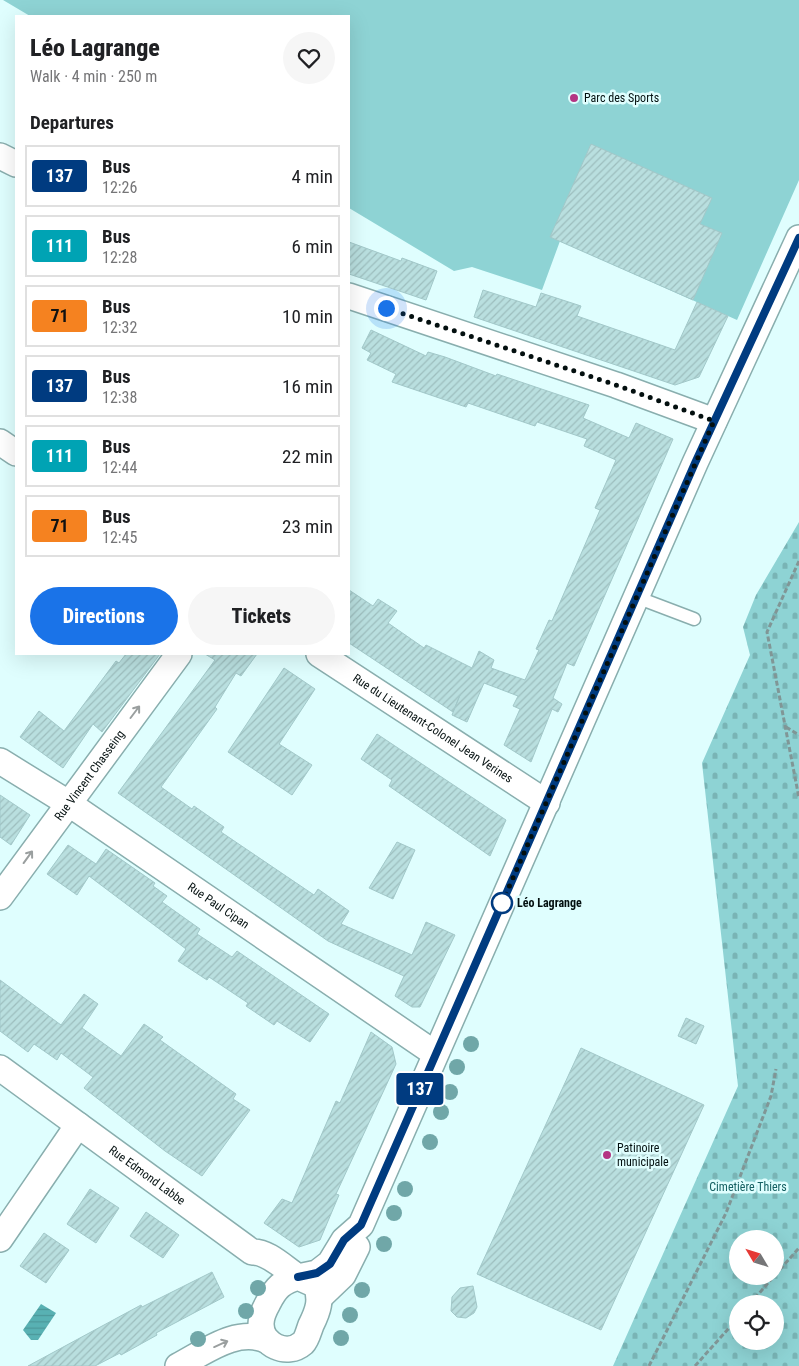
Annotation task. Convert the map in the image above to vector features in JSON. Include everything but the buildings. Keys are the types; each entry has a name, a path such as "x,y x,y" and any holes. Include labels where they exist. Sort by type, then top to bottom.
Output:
{"street":[{"path":"0,156 15,164"},
{"path":"275,1352 290,1349 302,1354 320,1297 338,1280 352,1260 360,1242 361,1225 434,1054 714,421 793,267 799,238"},
{"path":"350,296 616,385 714,421"},
{"path":"0,442 15,452"},
{"name":"Rue Vincent Chasseing","path":"0,897 68,802 178,655"},
{"name":"Rue du Lieutenant-Colonel Jean Verines","path":"321,655 546,803"},
{"name":"Rue Paul Cipan","path":"0,761 68,802 434,1054"},
{"name":"Rue Edmond Labbe","path":"0,1068 252,1252 258,1251 269,1256 298,1277 316,1285 320,1297"},
{"path":"0,1239 78,1125"},
{"path":"275,1352 260,1327 262,1315 275,1289 283,1281 317,1273 330,1264 344,1240 361,1225"},
{"path":"252,1252 275,1289"},
{"path":"178,1366 231,1340 257,1335 275,1352"}],"lane":[{"path":"636,597 694,619"}],"path":[{"path":"799,561 798,567 767,632 799,798"},
{"path":"785,727 799,735"},
{"path":"649,1366 726,1213 771,1096 776,1069"},
{"path":"784,1266 799,1248"},
{"path":"758,1295 767,1285"},
{"path":"695,1366 729,1328"}],"green space":[{"name":"Parc des Sports","path":"3,0 799,0 799,180 737,320 560,241 542,290 472,267 454,271 350,209 350,15 28,15"},
{"name":"Cimetière Thiers","path":"799,522 799,1366 613,1366 738,1086 702,763 750,655 743,627 756,595"}],"shaded area":[{"path":"41,1304 56,1313 38,1340 31,1340 23,1330"}],"bus line":[{"name":"137","path":"298,1277 317,1273 330,1264 344,1240 361,1225 434,1054 695,463 799,238"}],"place":[{"name":"Parc des Sports","path":"574,98"},
{"name":"Léo Lagrange","path":"502,903"},
{"name":"Patinoire municipale","path":"607,1155"}],"route":[{"path":"386,308 616,385 714,421 502,903"}]}
